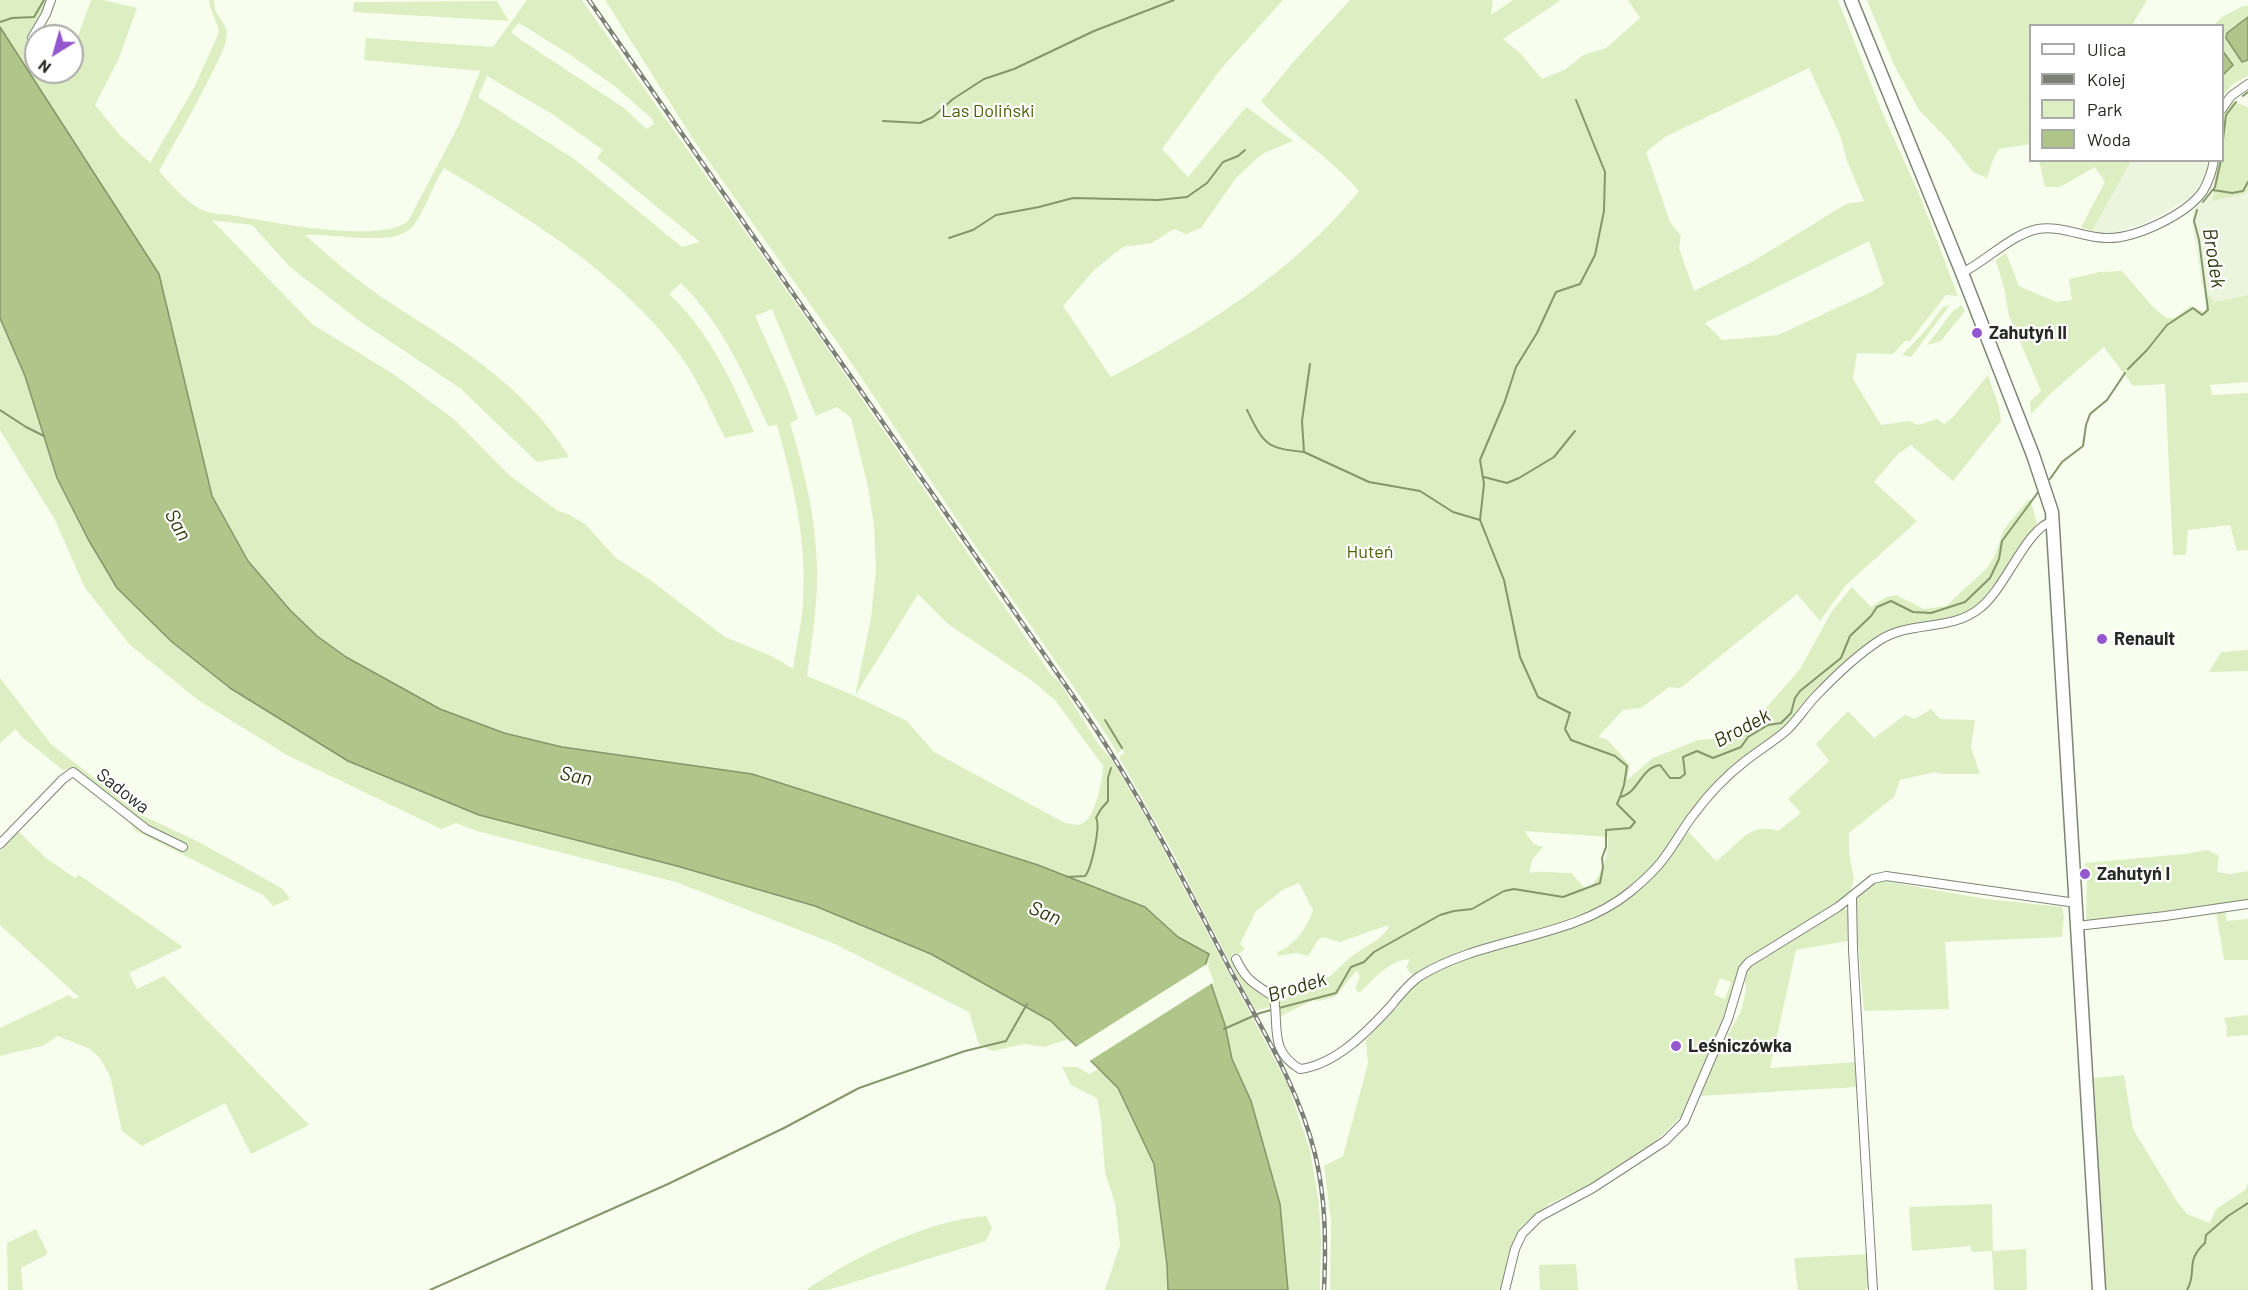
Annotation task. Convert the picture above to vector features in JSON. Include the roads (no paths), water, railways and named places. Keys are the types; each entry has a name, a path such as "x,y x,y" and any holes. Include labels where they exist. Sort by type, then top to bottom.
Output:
{"main road":[{"path":"1851,0 2036,463 2048,497 2053,521 2099,1290"}],"street":[{"path":"40,24 51,0"},
{"path":"2224,107 2231,96 2248,84"},
{"path":"1962,273 2024,234 2037,230 2048,228 2105,238 2121,237 2155,225 2180,212 2196,199 2211,175 2214,162"},
{"path":"1236,959 1251,983 1274,997 1276,1037 1288,1062 1300,1069 1325,1062 1375,1023 1410,983 1446,962 1514,939 1570,924 1607,908 1629,893 1664,859 1693,814 1727,776 1789,728 1822,691 1865,652 1894,632 1947,624 1963,619 1979,610 2000,587 2038,528 2053,521"},
{"name":"Sadowa","path":"0,844 63,779 73,772 146,829 183,847"},
{"path":"1505,1290 1515,1249 1522,1234 1539,1217 1593,1188 1665,1141 1684,1122 1728,1019 1743,969 1749,962 1821,919 1873,879 1886,876 2076,903"},
{"path":"1852,897 1853,950 1874,1290"},
{"path":"2077,926 2248,904"}],"water":[{"path":"2248,17 2248,60 2242,62 2226,38 2227,33"},
{"name":"San","path":"0,27 24,64 24,84 37,84 159,274 212,496 248,561 290,610 317,636 346,657 440,709 504,733 562,747 752,774 1038,865 1145,907 1178,937 1209,954 1205,966 1225,1025 1232,1059 1251,1101 1280,1204 1288,1290 1168,1290 1154,1164 1118,1088 1051,1021 931,954 815,906 677,866 479,815 348,761 230,688 172,642 117,588 88,539 57,478 25,376 0,318"},
{"path":"2224,53 2233,65 2224,74"}],"waterway":[{"path":"0,22 12,18 34,17 44,0"},
{"path":"883,121 920,123 933,117 953,99 984,79 1014,69 1094,31 1174,0"},
{"name":"Brodek","path":"2243,96 2248,92"},
{"path":"1576,100 1605,172 1604,211 1595,255 1580,284 1556,292 1537,333 1516,367 1505,401 1480,460 1484,484 1480,520 1504,580 1520,657 1538,697 1570,713 1565,729 1571,740 1615,756 1627,766 1620,797"},
{"name":"Brodek","path":"2224,132 2226,115 2236,102"},
{"path":"949,238 973,230 996,215 1073,198 1158,200 1187,197 1207,183 1223,162 1238,156 1245,150"},
{"name":"Brodek","path":"2203,202 2215,187 2221,162"},
{"path":"2213,190 2232,193 2243,191 2248,182"},
{"name":"Brodek","path":"2128,369 2167,325 2193,308 2202,315 2208,310 2199,240 2194,221 2197,210"},
{"path":"1310,364 1302,421 1304,452 1369,482 1420,491 1453,512 1480,520"},
{"name":"Brodek","path":"2050,479 2062,462 2083,446 2090,414 2107,400 2125,373"},
{"path":"0,410 44,436"},
{"path":"1247,410 1267,442 1281,449 1304,452"},
{"path":"1484,477 1507,483 1519,478 1554,457 1575,431"},
{"name":"Brodek","path":"1224,1029 1260,1013 1336,993 1351,967 1364,962 1374,952 1440,915 1472,909 1504,891 1514,889 1563,897 1600,883 1602,858 1606,847 1606,830 1630,828 1635,822 1617,804 1620,797 1631,791 1648,771 1660,765 1670,778 1680,778 1685,774 1683,757 1697,751 1713,758 1741,747 1748,737 1768,725 1781,723 1791,713 1795,698 1800,691 1841,658 1850,636 1877,607 1891,601 1913,612 1931,613 1965,602 1990,578 1999,559 2002,541 2039,491"},
{"path":"1105,720 1122,748"},
{"path":"1067,877 1085,876 1087,872 1096,838 1096,818 1108,801 1108,778 1111,768"},
{"path":"430,1290 668,1184 784,1128 859,1088 965,1051 1006,1041 1027,1004"},
{"path":"2187,1290 2192,1277 2193,1261 2205,1243 2206,1235 2248,1203"}],"railway":[{"path":"589,0 1089,719 1146,812 1268,1039 1300,1106 1319,1171 1325,1239 1324,1290"}],"place":[{"name":"Zahutyń II","path":"1977,333"},
{"name":"Renault","path":"2102,639"},
{"name":"Zahutyń I","path":"2085,874"},
{"name":"Leśniczówka","path":"1676,1046"}],"park label":[{"name":"Las Doliński","path":"988,111"},
{"name":"Huteń","path":"1370,552"}]}
